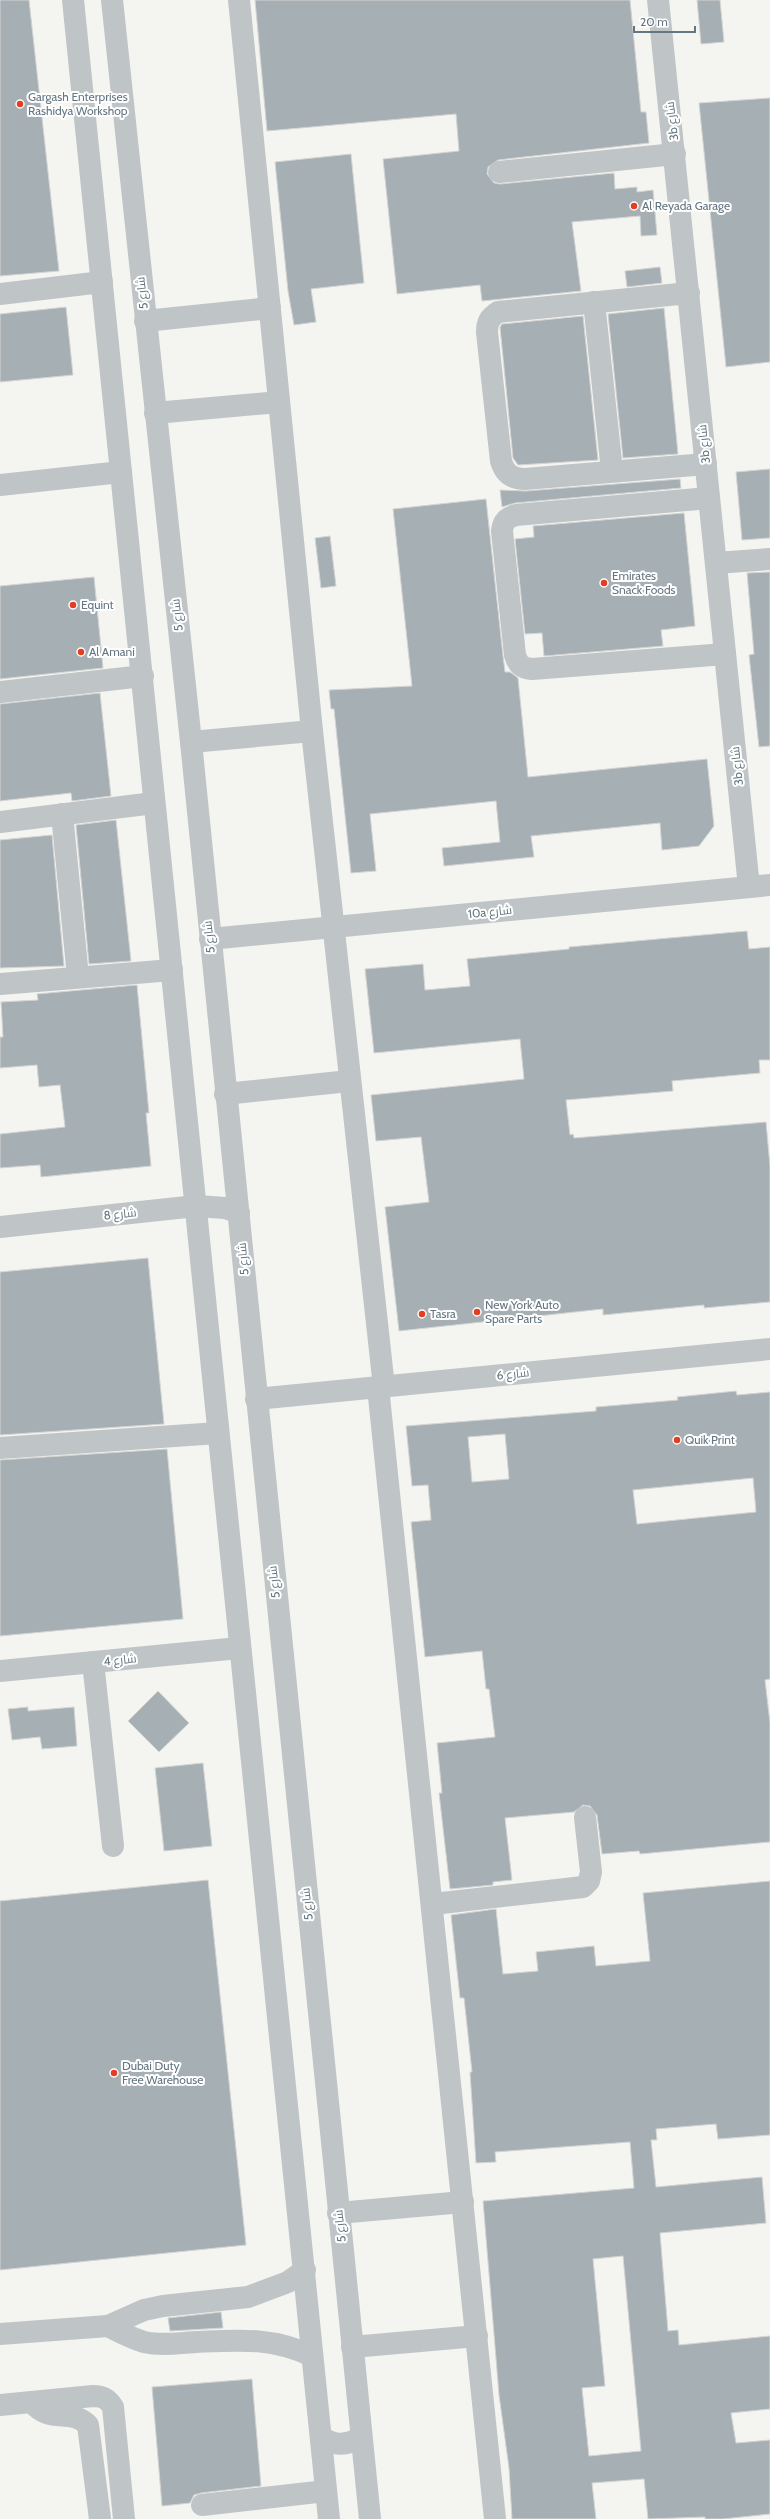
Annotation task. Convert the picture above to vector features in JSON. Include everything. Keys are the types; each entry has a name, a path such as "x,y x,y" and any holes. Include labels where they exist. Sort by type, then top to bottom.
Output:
{"street":[{"path":"73,0 143,676 154,803 196,1206 239,1648 305,2270 312,2356 329,2519"},
{"name":"شارع 5","path":"112,0 191,742 370,2519"},
{"path":"239,0 332,928 381,1387 495,2519"},
{"name":"3b شارع","path":"658,0 675,154 725,654 760,886"},
{"path":"499,172 675,154"},
{"path":"0,294 102,282"},
{"path":"689,293 498,312 491,317 487,324 488,340 503,469 509,476 517,479 525,479 706,464"},
{"path":"594,302 612,472"},
{"path":"145,321 270,308"},
{"path":"155,413 279,402"},
{"path":"0,485 121,472"},
{"path":"709,498 508,517 503,524 502,531 515,655 518,663 524,668 532,669 725,654"},
{"path":"716,563 770,559"},
{"path":"0,692 143,676"},
{"path":"191,742 312,731"},
{"path":"0,822 154,803"},
{"path":"62,814 78,977"},
{"name":"10a شارع","path":"210,939 760,886"},
{"path":"0,984 172,970"},
{"path":"226,1094 349,1081"},
{"name":"شارع 8","path":"0,1227 196,1206 225,1208 239,1213"},
{"name":"شارع 6","path":"256,1399 770,1349"},
{"path":"0,1448 218,1433"},
{"name":"شارع 4","path":"0,1671 239,1648"},
{"path":"93,1662 113,1846"},
{"path":"432,1904 583,1887 589,1881 591,1872 585,1817"},
{"path":"338,2213 463,2202"},
{"path":"0,2334 108,2326 144,2310 163,2306 221,2301 268,2291 288,2282 305,2270"},
{"path":"108,2326 145,2342 165,2344 252,2340 273,2341 293,2347 312,2356"},
{"path":"352,2347 476,2336"},
{"path":"0,2405 93,2396 102,2396 108,2400 113,2407 124,2519"},
{"path":"32,2402 46,2414 73,2415 82,2418 88,2425 100,2519"},
{"path":"321,2436 330,2443 341,2445 352,2443 361,2437"},
{"path":"202,2505 326,2491"}],"building":[{"path":"0,0 29,0 59,271 0,276"},
{"path":"255,0 630,0 641,112 646,112 649,143 498,160 488,167 487,174 494,183 500,184 614,173 615,189 637,187 637,192 653,190 657,235 641,236 640,216 572,222 581,291 482,301 480,285 397,294 383,159 459,151 456,114 267,131"},
{"path":"697,0 720,0 724,42 701,44"},
{"path":"770,98 770,362 726,367 699,103"},
{"path":"351,154 364,283 311,289 316,322 294,325 288,291 275,162"},
{"path":"660,267 662,283 627,287 625,271"},
{"path":"66,307 73,375 0,382 0,314"},
{"path":"664,308 678,454 623,458 608,314"},
{"path":"583,316 598,460 518,465 513,458 500,327 502,324"},
{"path":"770,469 770,538 742,540 736,472"},
{"path":"680,479 681,488 515,503 502,507 500,490 526,491"},
{"path":"486,499 505,672 510,672 518,678 528,777 707,759 714,826 699,846 662,850 660,823 531,836 534,857 444,866 442,848 500,842 496,801 370,814 376,871 351,873 334,709 331,709 329,690 412,686 393,509"},
{"name":"Emirates Snack Foods","path":"684,513 695,626 661,630 663,646 544,656 542,633 525,634 515,539 534,537 533,526"},
{"path":"330,536 336,586 321,588 315,538"},
{"path":"770,572 770,746 759,747 749,655 754,654 747,573"},
{"path":"94,577 103,668 0,679 0,586"},
{"path":"100,693 111,796 72,801 71,793 0,801 0,704"},
{"path":"116,820 131,961 89,964 76,825"},
{"path":"52,835 64,966 0,968 0,840"},
{"path":"747,931 749,949 770,947 770,1060 759,1060 760,1073 672,1081 673,1091 566,1100 570,1135 573,1134 574,1138 766,1122 770,1166 770,1302 704,1308 704,1305 603,1315 603,1309 399,1331 385,1207 429,1202 421,1137 376,1141 371,1095 524,1079 520,1039 374,1053 365,969 423,964 425,990 470,986 467,959 569,949 569,947"},
{"path":"137,985 149,1113 146,1113 151,1166 41,1177 40,1165 0,1168 0,1134 65,1127 60,1085 39,1087 37,1065 0,1068 0,1037 3,1037 1,1002 38,1000 37,994"},
{"path":"148,1258 164,1424 0,1435 0,1272"},
{"path":"736,1391 737,1395 770,1392 770,1679 765,1680 770,1723 770,1842 640,1854 639,1851 602,1854 597,1815 590,1806 583,1805 574,1812 505,1818 512,1880 493,1882 493,1885 450,1889 439,1793 442,1793 437,1743 495,1737 489,1689 486,1689 482,1651 425,1657 411,1522 431,1520 428,1485 412,1486 406,1426 596,1411 596,1407 678,1400 677,1397","holes":["505,1434 509,1479 472,1482 468,1437","753,1478 756,1512 637,1524 633,1490"]},
{"path":"167,1449 183,1619 0,1636 0,1460"},
{"path":"158,1691 189,1723 159,1752 128,1721"},
{"path":"28,1707 28,1711 74,1707 77,1746 42,1749 40,1737 12,1740 8,1709"},
{"path":"203,1763 212,1846 164,1851 155,1768"},
{"name":"Dubai Duty Free Warehouse","path":"208,1880 246,2245 0,2270 0,1901"},
{"path":"770,1881 770,2135 718,2139 716,2124 656,2129 657,2140 651,2140 656,2187 762,2177 766,2223 660,2233 668,2331 678,2330 679,2345 770,2336 770,2409 731,2413 736,2443 770,2440 770,2514 723,2519 705,2519 705,2517 648,2519 644,2479 592,2483 596,2519 512,2519 509,2468 499,2395 483,2201 634,2188 630,2142 495,2152 496,2162 476,2163 470,2072 472,2072 464,1998 460,1998 451,1915 496,1909 503,1974 538,1971 536,1952 594,1946 596,1966 650,1961 643,1893","holes":["623,2256 641,2451 589,2456 582,2388 605,2386 593,2259"]},
{"path":"221,2312 223,2328 170,2331 168,2318"},
{"path":"252,2379 261,2486 201,2493 194,2495 190,2503 162,2506 152,2387"}],"place":[{"name":"Gargash Enterprises Rashidya Workshop","path":"20,104"},
{"name":"Al Reyada Garage","path":"634,206"},
{"name":"Emirates Snack Foods","path":"604,583"},
{"name":"Equint","path":"73,605"},
{"name":"Al Amani","path":"81,652"},
{"name":"New York Auto Spare Parts","path":"477,1312"},
{"name":"Tasra","path":"422,1314"},
{"name":"Quik Print","path":"677,1440"},
{"name":"Dubai Duty Free Warehouse","path":"114,2073"}]}
